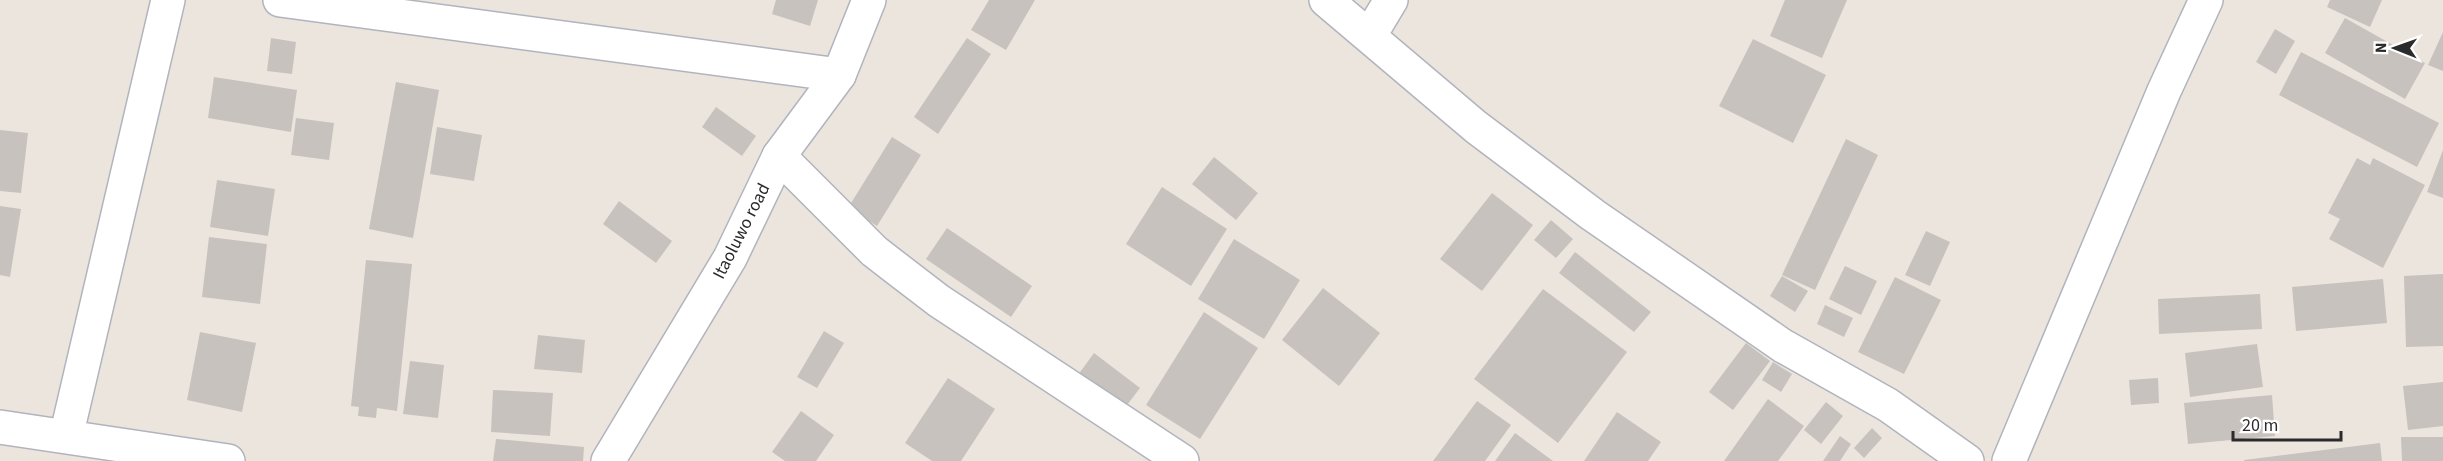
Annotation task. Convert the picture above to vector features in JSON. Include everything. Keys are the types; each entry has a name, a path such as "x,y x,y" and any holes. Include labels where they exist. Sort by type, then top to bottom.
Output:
{"street":[{"path":"66,437 168,0"},
{"path":"280,0 839,75"},
{"name":"Itaoluwo road","path":"608,461 730,258 779,156 839,75 868,0"},
{"path":"1326,0 1476,127 1593,214 1783,346 1888,405 1967,461"},
{"path":"1370,35 1391,0"},
{"path":"2009,461 2164,91 2206,0"},
{"path":"779,156 874,251 901,273 939,301 1182,461"},
{"path":"0,427 228,461"}],"building":[{"path":"776,0 818,0 810,26 772,14"},
{"path":"989,0 1035,0 1006,50 971,30"},
{"path":"1785,0 1847,0 1822,58 1770,36"},
{"path":"2330,0 2382,0 2370,27 2327,7"},
{"path":"2345,18 2425,63 2405,99 2325,53"},
{"path":"2275,29 2295,41 2276,74 2256,62"},
{"path":"2443,32 2443,71 2428,65"},
{"path":"271,38 296,42 292,74 267,71"},
{"path":"967,38 991,54 938,134 914,117"},
{"path":"1753,39 1826,75 1793,143 1719,106"},
{"path":"2301,52 2439,123 2417,167 2279,95"},
{"path":"214,77 297,90 291,132 208,118"},
{"path":"396,82 439,90 413,238 369,229"},
{"path":"716,107 756,136 742,156 702,127"},
{"path":"296,118 334,123 329,160 291,155"},
{"path":"437,127 482,135 474,181 430,174"},
{"path":"0,130 28,133 21,193 0,191"},
{"path":"892,137 921,155 877,226 848,208"},
{"path":"1846,139 1878,155 1815,290 1782,275"},
{"path":"2443,150 2443,198 2427,192"},
{"path":"1214,157 1258,193 1236,220 1192,184"},
{"path":"2357,158 2370,165 2373,158 2425,185 2383,268 2329,239 2340,219 2328,213"},
{"path":"217,180 275,189 268,236 210,227"},
{"path":"1162,187 1227,229 1191,286 1126,244"},
{"path":"1492,193 1533,225 1482,291 1440,259"},
{"path":"619,201 672,241 656,263 603,224"},
{"path":"0,206 21,209 10,277 0,275"},
{"path":"1551,220 1573,239 1556,258 1534,240"},
{"path":"947,228 1032,286 1011,317 926,259"},
{"path":"1926,231 1950,242 1930,286 1905,275"},
{"path":"209,237 267,244 260,304 202,297"},
{"path":"1234,239 1300,280 1264,339 1198,299"},
{"path":"1575,252 1651,312 1634,332 1559,273"},
{"path":"366,260 412,264 397,411 377,408 376,418 358,416 359,407 351,406"},
{"path":"1845,266 1877,281 1861,315 1829,299"},
{"path":"2443,274 2443,346 2406,347 2404,276"},
{"path":"1782,276 1808,291 1795,312 1770,296"},
{"path":"1895,277 1941,300 1904,374 1858,352"},
{"path":"2383,279 2387,323 2296,331 2292,287"},
{"path":"1323,288 1380,333 1339,386 1282,340"},
{"path":"1543,289 1627,352 1558,443 1474,379"},
{"path":"2260,294 2262,329 2159,334 2158,299"},
{"path":"1825,305 1853,318 1844,337 1817,324"},
{"path":"1204,312 1258,348 1200,439 1146,405"},
{"path":"824,331 844,343 817,388 797,377"},
{"path":"200,332 256,343 242,412 187,400"},
{"path":"538,335 585,340 582,373 534,369"},
{"path":"1746,343 1770,361 1733,410 1709,392"},
{"path":"2257,344 2263,387 2190,397 2185,353"},
{"path":"1094,353 1140,388 1124,409 1078,375"},
{"path":"410,361 444,365 438,418 403,414"},
{"path":"1773,362 1792,374 1781,392 1762,380"},
{"path":"948,378 995,409 961,461 932,461 905,443"},
{"path":"2158,378 2159,403 2131,405 2129,380"},
{"path":"2443,382 2443,426 2408,430 2403,386"},
{"path":"493,390 553,393 550,436 491,432"},
{"path":"2272,395 2275,436 2188,444 2184,403"},
{"path":"1768,399 1804,426 1778,461 1724,461"},
{"path":"1477,401 1511,425 1485,461 1433,461"},
{"path":"1826,402 1843,416 1821,444 1804,430"},
{"path":"801,411 834,435 816,461 785,461 772,452"},
{"path":"1617,412 1661,442 1648,461 1584,461"},
{"path":"1872,428 1882,438 1864,458 1854,448"},
{"path":"1515,433 1553,461 1495,461"},
{"path":"1840,436 1851,444 1840,461 1823,461"},
{"path":"2401,437 2443,437 2443,461 2402,461"},
{"path":"496,439 584,447 583,461 493,461"},
{"path":"2380,443 2382,461 2244,461 2244,460"}]}
